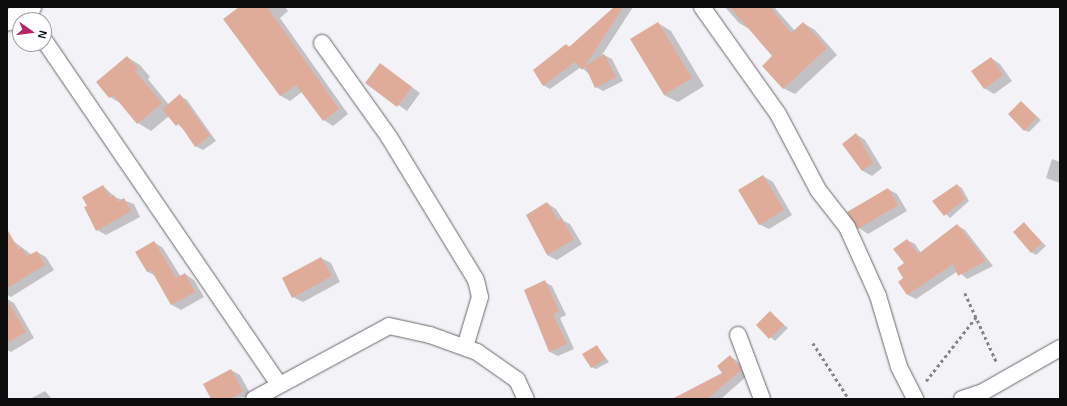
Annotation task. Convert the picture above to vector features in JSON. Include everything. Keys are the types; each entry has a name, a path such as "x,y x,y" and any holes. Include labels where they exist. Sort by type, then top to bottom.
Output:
{"street":[{"path":"702,7 778,114 818,190 847,227 878,296 899,367 914,398"},
{"path":"322,43 389,137 476,280 480,297 465,347"},
{"path":"52,52 279,384"},
{"path":"254,399 279,384 389,326 430,334 477,352 517,380 526,399"},
{"path":"738,335 762,399"},
{"path":"962,399 983,392 1060,348"}],"path":[{"path":"965,293 1005,380"},
{"path":"914,398 976,317"},
{"path":"813,343 849,399"}],"building":[{"path":"239,7 267,7 339,109 323,121 296,85 280,96 223,19"},
{"path":"614,7 623,7 582,70 575,62 543,86 533,70 566,44 569,47"},
{"path":"730,7 770,7 791,33 803,22 827,48 783,89 762,66 772,56"},
{"path":"658,22 692,78 664,95 630,39"},
{"path":"604,54 616,77 595,88 585,66"},
{"path":"127,56 138,69 135,71 162,103 137,124 113,95 109,98 96,82"},
{"path":"991,57 1003,75 984,89 971,71"},
{"path":"380,63 412,87 397,107 365,83"},
{"path":"180,94 210,136 195,147 179,123 176,126 162,109"},
{"path":"1021,101 1037,117 1024,131 1008,114"},
{"path":"856,133 873,163 862,171 842,144"},
{"path":"763,175 784,210 759,225 738,190"},
{"path":"957,184 965,199 944,216 932,201"},
{"path":"103,185 110,197 114,195 118,202 124,198 131,211 96,231 84,207 87,206 82,197"},
{"path":"888,188 898,205 858,229 847,212"},
{"path":"547,202 558,220 561,218 574,239 547,255 526,215"},
{"path":"1024,222 1042,243 1031,253 1013,232"},
{"path":"957,224 986,261 958,276 953,264 907,295 898,282 903,278 897,268 904,263 893,249 907,239 918,254"},
{"path":"7,229 19,250 22,248 27,256 37,251 45,265 7,288"},
{"path":"154,241 176,278 185,273 195,292 171,305 151,270 147,272 135,252"},
{"path":"321,257 332,276 292,298 282,278"},
{"path":"545,280 559,311 553,314 567,344 549,352 524,290"},
{"path":"7,300 26,332 7,343"},
{"path":"770,311 784,325 769,339 756,325"},
{"path":"597,345 605,359 591,368 582,354"},
{"path":"730,355 741,370 707,399 672,399 722,373 717,366"},
{"path":"231,369 243,392 230,399 211,399 203,384"}]}
